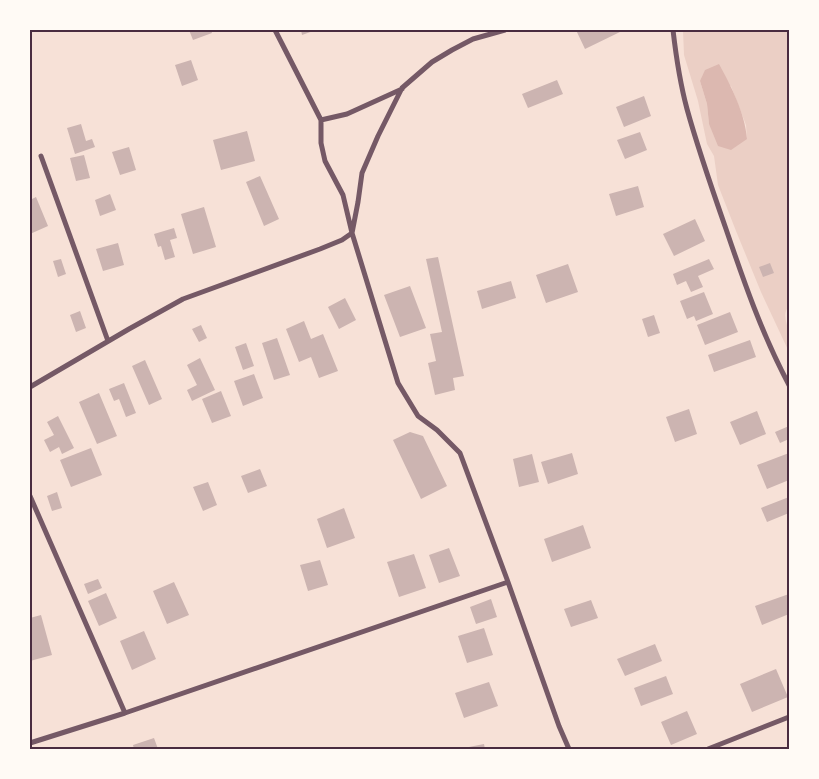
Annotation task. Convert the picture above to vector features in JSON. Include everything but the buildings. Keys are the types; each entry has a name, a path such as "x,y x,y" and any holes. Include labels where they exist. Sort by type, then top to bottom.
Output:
{"street":[{"path":"275,30 321,120 321,143 325,161 343,195 352,233 398,383 418,416 437,430 460,453 569,749"},
{"path":"321,120 347,114 402,88 432,62 452,50 473,39 505,30"},
{"path":"673,30 687,108 716,199 751,302 789,385"},
{"path":"30,387 183,299 320,249 342,240 352,233 362,173 402,88"},
{"path":"41,156 108,341"},
{"path":"30,496 125,713"},
{"path":"30,744 508,582"},
{"path":"708,749 789,717"}],"shaded area":[{"path":"683,30 789,30 789,306 785,316 789,336 789,352 761,292 718,185 714,156 707,144 698,101 684,55","holes":["700,81 731,86 746,125 747,139 709,124 707,104"]},
{"path":"719,64 737,100 746,129 747,139 731,150 718,146 709,124 707,104 700,81 705,70"}]}
